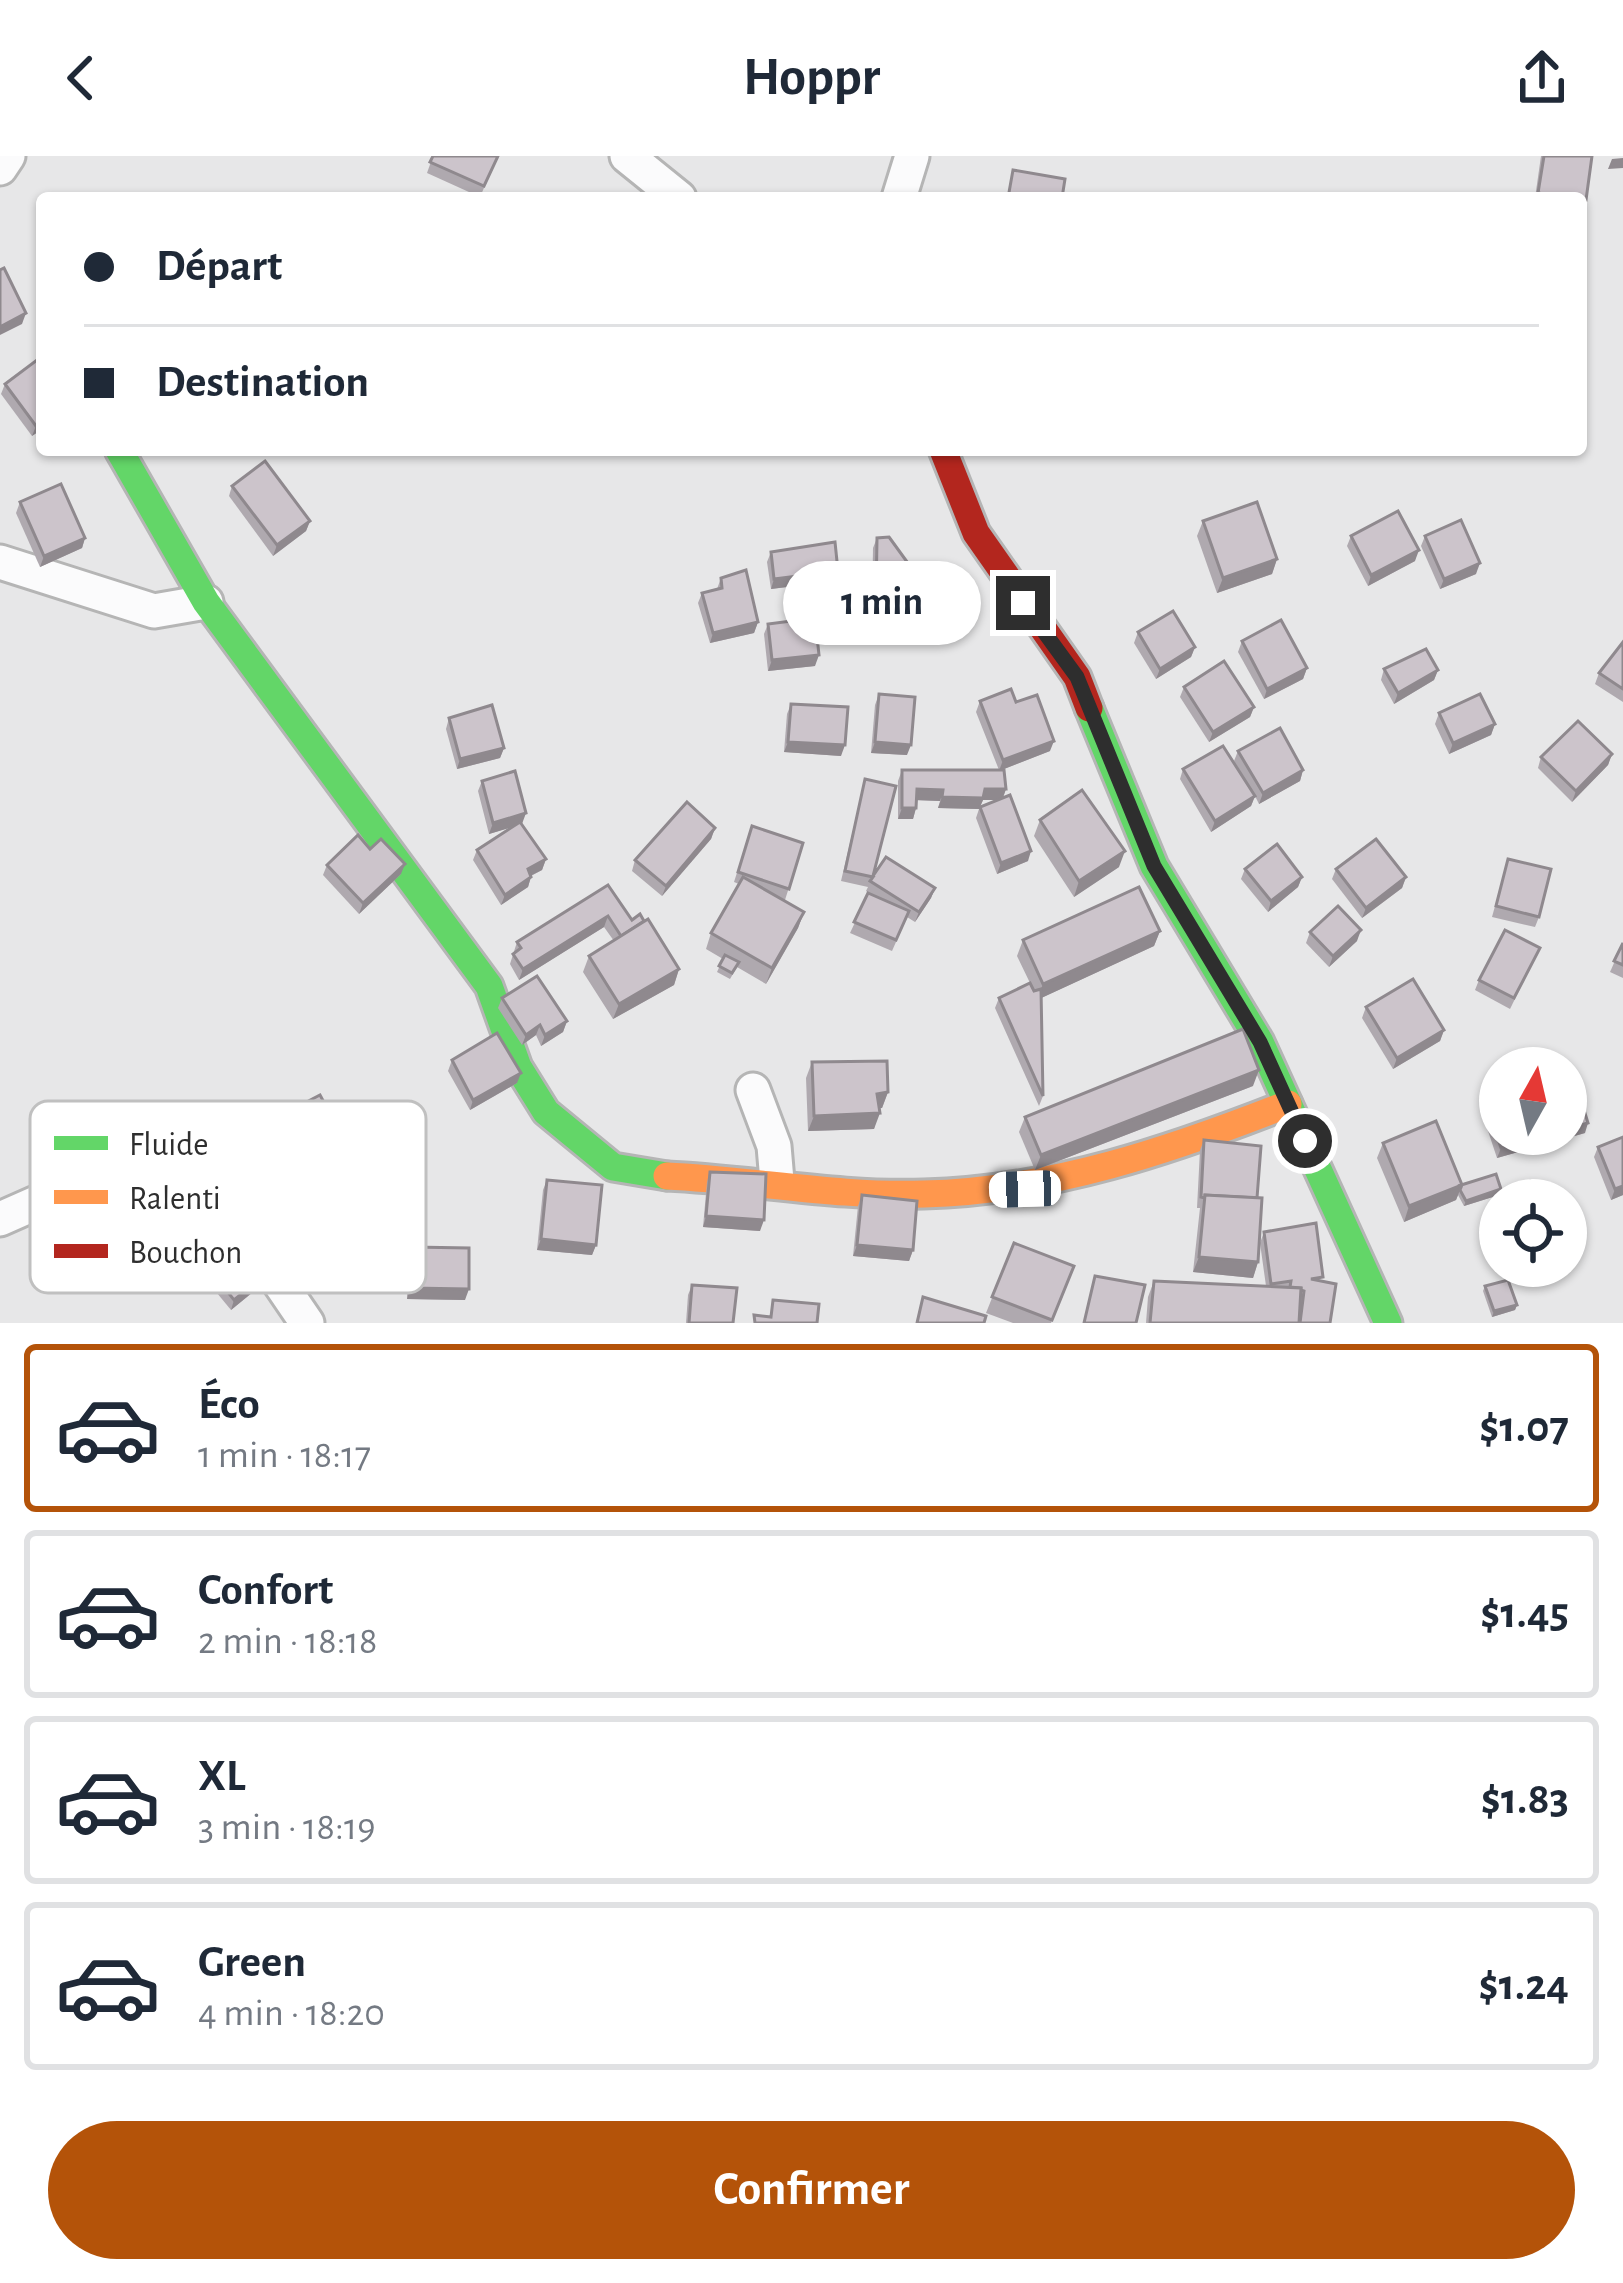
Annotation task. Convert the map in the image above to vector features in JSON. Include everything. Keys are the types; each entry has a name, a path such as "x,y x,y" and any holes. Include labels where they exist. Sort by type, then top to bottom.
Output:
{"street":[{"path":"0,168 8,156"},
{"path":"627,156 672,192"},
{"path":"898,192 912,156"},
{"path":"122,456 206,602 489,986 508,1056 538,1106 616,1170 777,1180 867,1193 1025,1189 1176,1150 1288,1104"},
{"path":"945,456 976,533 1077,677 1154,866 1260,1042 1388,1323"},
{"path":"0,562 154,611 206,602"},
{"path":"753,1090 774,1147 777,1180"},
{"path":"0,1219 30,1206"},
{"path":"287,1293 308,1323"}],"building":[{"path":"433,156 498,156 484,186 430,162"},
{"path":"1544,156 1592,156 1587,193 1538,192"},
{"path":"1013,170 1065,179 1063,192 1009,192"},
{"path":"4,268 26,313 0,327 0,270"},
{"path":"36,361 36,426 5,384"},
{"path":"265,461 310,521 277,545 232,486"},
{"path":"61,484 85,538 44,556 20,502"},
{"path":"1257,502 1277,559 1223,578 1203,521"},
{"path":"1398,511 1419,550 1371,575 1351,536"},
{"path":"1461,520 1480,563 1444,579 1425,536"},
{"path":"889,537 934,599 876,598 877,538"},
{"path":"835,542 838,571 774,579 771,552"},
{"path":"746,570 758,622 713,633 702,593 722,588 721,578"},
{"path":"1173,611 1195,647 1160,669 1138,632"},
{"path":"815,618 819,655 772,660 768,624"},
{"path":"1281,620 1307,668 1267,689 1242,641"},
{"path":"1623,642 1623,689 1599,673"},
{"path":"1426,649 1438,670 1398,693 1384,669"},
{"path":"1224,661 1254,707 1213,732 1184,687"},
{"path":"1011,689 1016,702 1037,695 1054,741 1003,760 980,701"},
{"path":"879,694 915,697 911,745 875,742"},
{"path":"1480,694 1495,724 1453,743 1439,713"},
{"path":"791,704 848,707 845,745 788,742"},
{"path":"492,705 504,748 460,759 449,718"},
{"path":"1578,721 1612,754 1576,791 1541,757"},
{"path":"1280,728 1303,770 1263,793 1238,751"},
{"path":"1223,746 1255,796 1215,821 1183,769"},
{"path":"902,770 1004,770 1006,789 985,789 983,798 942,797 943,790 917,789 916,808 902,808"},
{"path":"515,771 526,813 493,823 482,781"},
{"path":"865,779 896,786 873,876 886,857 935,888 919,912 870,881 873,877 845,871"},
{"path":"1082,790 1125,851 1079,881 1040,820"},
{"path":"1010,795 1031,851 1001,863 980,807"},
{"path":"687,802 715,828 666,886 635,860"},
{"path":"520,822 546,859 528,869 531,877 505,895 477,850"},
{"path":"752,826 803,843 789,889 738,872"},
{"path":"358,835 370,849 381,839 405,864 363,903 327,865"},
{"path":"1376,839 1406,877 1366,908 1336,869"},
{"path":"1277,844 1302,877 1271,901 1245,869"},
{"path":"1508,859 1551,869 1539,917 1496,906"},
{"path":"743,877 804,912 772,968 711,933"},
{"path":"608,885 632,920 640,914 644,921 621,936 608,916 523,969 513,954 521,948 517,942"},
{"path":"1139,887 1160,931 1043,984 1023,940"},
{"path":"868,893 909,911 896,940 854,922"},
{"path":"1338,906 1361,930 1333,956 1310,932"},
{"path":"648,919 679,969 619,1004 589,956"},
{"path":"1505,930 1540,948 1514,998 1479,980"},
{"path":"1623,943 1623,965 1614,961"},
{"path":"725,955 739,962 732,973 719,966"},
{"path":"537,976 567,1021 545,1035 540,1025 526,1035 502,998"},
{"path":"1413,979 1444,1030 1397,1058 1366,1007"},
{"path":"1030,983 1034,991 1041,989 1043,1096 999,998"},
{"path":"1243,1029 1259,1070 1041,1155 1025,1117"},
{"path":"497,1033 521,1073 473,1100 452,1060"},
{"path":"887,1061 888,1092 877,1094 880,1113 814,1116 812,1062"},
{"path":"1436,1121 1462,1185 1409,1206 1383,1143"},
{"path":"1623,1137 1623,1186 1615,1189 1598,1147"},
{"path":"1204,1140 1261,1146 1257,1198 1201,1197"},
{"path":"710,1172 766,1174 764,1220 706,1216"},
{"path":"1479,1179 1479,1197 1466,1201 1462,1185 1458,1186"},
{"path":"547,1180 602,1185 596,1245 541,1239"},
{"path":"862,1195 917,1201 913,1250 857,1245"},
{"path":"1205,1195 1262,1198 1258,1262 1199,1257"},
{"path":"1316,1223 1323,1277 1311,1279 1336,1284 1330,1323 1300,1323 1304,1291 1290,1287 1291,1281 1271,1284 1264,1232"},
{"path":"1014,1243 1074,1266 1052,1320 992,1297"},
{"path":"426,1247 469,1248 469,1289 426,1288"},
{"path":"1095,1276 1145,1285 1136,1323 1084,1323"},
{"path":"1154,1281 1301,1288 1299,1323 1150,1323"},
{"path":"692,1285 737,1288 733,1323 689,1323"},
{"path":"1485,1287 1511,1287 1517,1305 1494,1311"},
{"path":"923,1297 986,1316 984,1323 917,1323"},
{"path":"773,1300 819,1304 817,1323 755,1323 754,1315 771,1317"}],"traffic: fast":[{"path":"122,456 206,602 489,986 518,1067 546,1112 613,1167 667,1176"},
{"path":"1089,708 1154,866 1260,1042 1388,1323"}],"traffic: slow":[{"path":"667,1176 860,1193 971,1191 1110,1165 1288,1104"}],"traffic: jam":[{"path":"945,456 976,533 1077,677 1089,708"}],"route":[{"path":"1023,603 1077,677 1154,866 1260,1042 1305,1141"}]}
